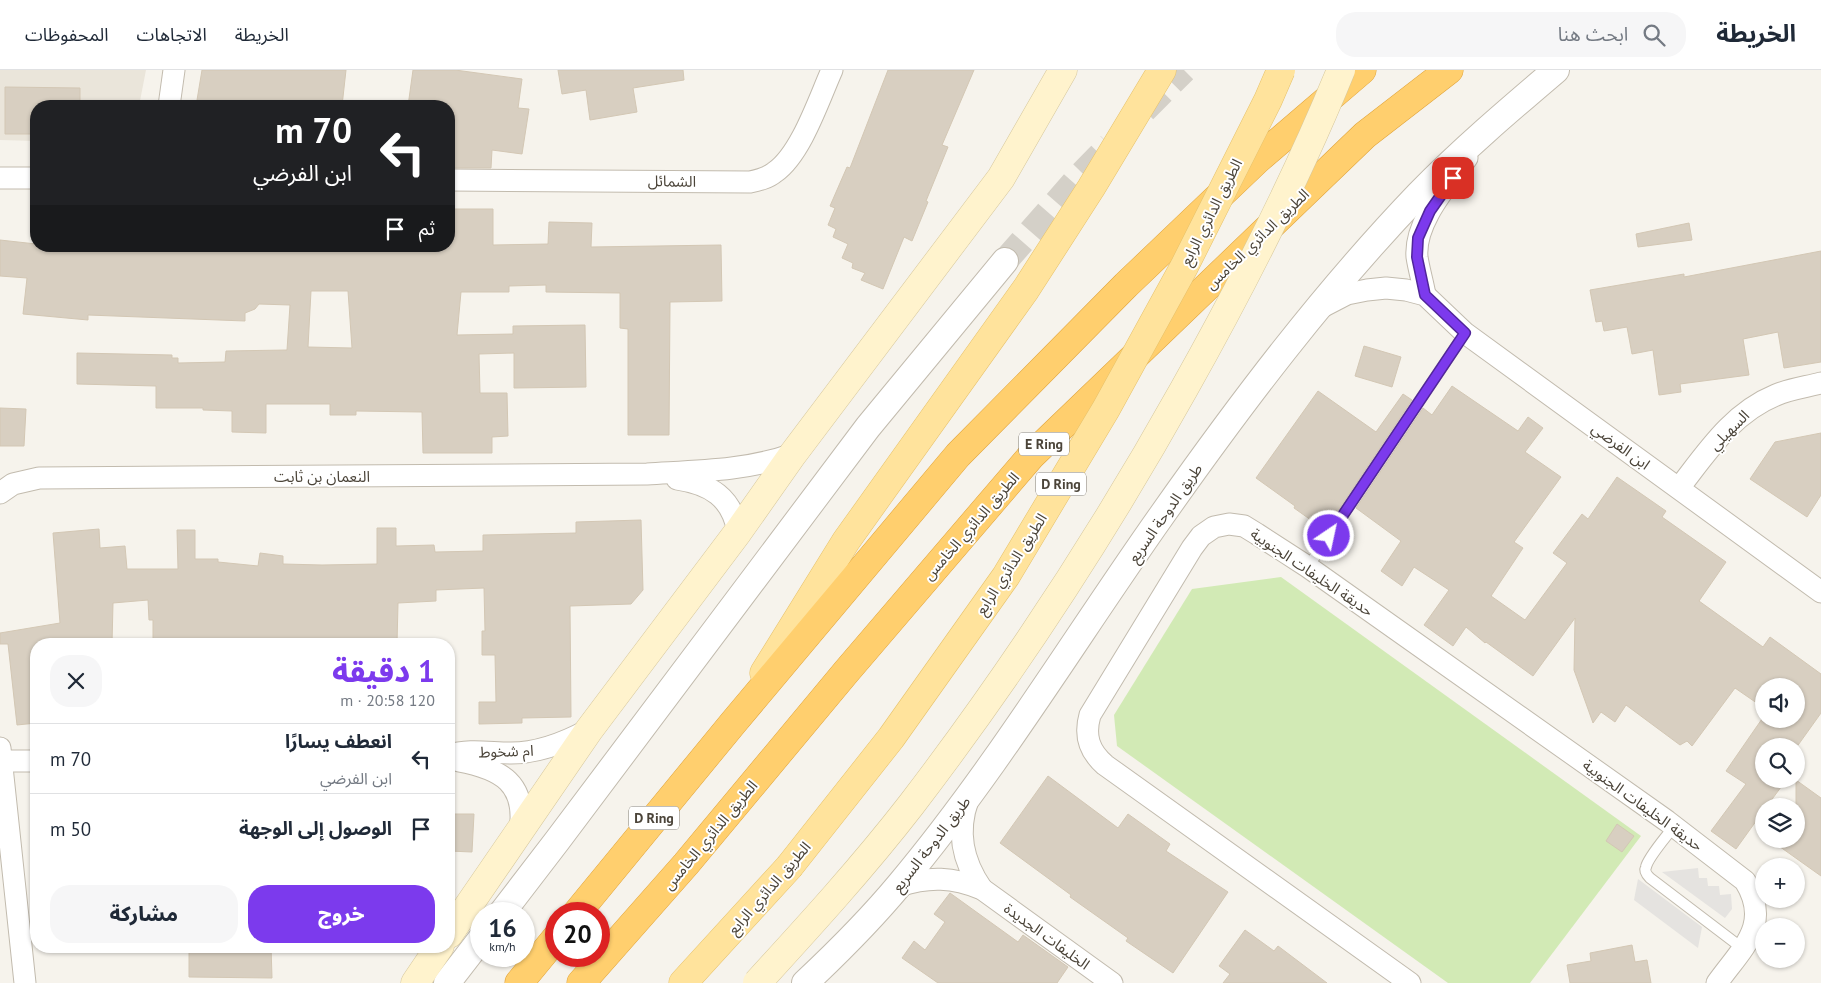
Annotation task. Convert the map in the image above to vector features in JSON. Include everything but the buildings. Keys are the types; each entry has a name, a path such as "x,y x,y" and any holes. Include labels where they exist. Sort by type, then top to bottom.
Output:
{"highway":[{"path":"733,723 958,455 1126,285 1257,160 1362,70"},
{"name":"الطريق الدائري الخامس","path":"581,983 686,864 846,672 1031,456 1364,135 1449,70"},
{"name":"D Ring","path":"586,902 733,723"},
{"path":"519,983 545,951"}],"main road":[{"path":"455,925 589,730 738,532 793,454 1001,178 1062,70"},
{"name":"D Ring","path":"733,723 846,541 1026,289 1091,188 1162,70"},
{"name":"الطريق الدائري الرابع","path":"683,983 790,867 891,738 1006,576 1106,409 1184,267 1268,100 1281,70"},
{"path":"757,983 833,900 910,805 1010,668 1085,557 1144,460 1260,248 1341,70"},
{"path":"415,983 435,953"}],"street":[{"path":"170,100 174,70"},
{"name":"الشمائل","path":"455,180 750,182 763,179 776,172 789,158 802,137 832,70"},
{"name":"طريق الدوحة السريع","path":"805,983 899,886 970,795 1048,684 1161,516 1251,393 1312,314 1419,195 1487,129 1556,70"},
{"path":"1312,314 1347,294 1366,290 1386,288 1406,290 1425,295 1417,257 1418,238 1430,211 1487,129"},
{"path":"0,178 30,178"},
{"path":"510,902 868,427 1005,261"},
{"name":"ابن الفرضي","path":"1425,295 1465,333 1821,592"},
{"name":"السهيلي","path":"1679,488 1733,421 1754,406 1777,394 1821,383"},
{"name":"النعمان بن ثابت","path":"0,493 13,484 39,478 647,474 737,468 772,462 793,454"},
{"name":"النعمان بن ثابت","path":"647,474 693,481 714,490 728,506 736,522 738,532"},
{"name":"حديقة الخليفات الجنوبية","path":"1410,983 1105,765 1090,748 1087,736 1090,715 1201,536 1214,528 1229,524 1244,526 1308,567 1674,826 1745,881 1753,893 1756,922 1751,936 1717,983"},
{"name":"ام شخوط","path":"455,755 464,752 532,752 571,740 589,730"},
{"path":"25,983 9,900 1,755 30,760"},
{"name":"ام شخوط","path":"455,759 492,769 506,780 517,794 521,806 520,831"},
{"name":"الخليفات الجديدة","path":"970,795 964,811 961,828 962,844 973,876 982,889"},
{"name":"الخليفات الجديدة","path":"899,886 915,880 932,878 967,882 982,889 1112,983"},
{"path":"447,983 470,953"}],"lane":[{"path":"1308,567 1465,333"},
{"path":"1674,826 1649,860 1646,872 1650,878 1742,948"}],"shaded area":[{"path":"0,70 146,70 140,100 30,100 30,141 0,140"},
{"path":"1698,868 1699,878 1707,878 1708,886 1719,886 1720,895 1731,894 1732,909 1725,918 1662,872"},
{"path":"1638,879 1702,927 1698,948 1634,900"}],"green space":[{"path":"1281,577 1641,836 1530,983 1448,983 1117,746 1114,715 1192,589"}],"tunnel":[{"path":"1144,110 1184,70"},
{"path":"1005,261 1079,177 1110,145"}],"route":[{"path":"1329,536 1465,333 1425,295 1417,257 1418,238 1430,211 1453,178"}]}
